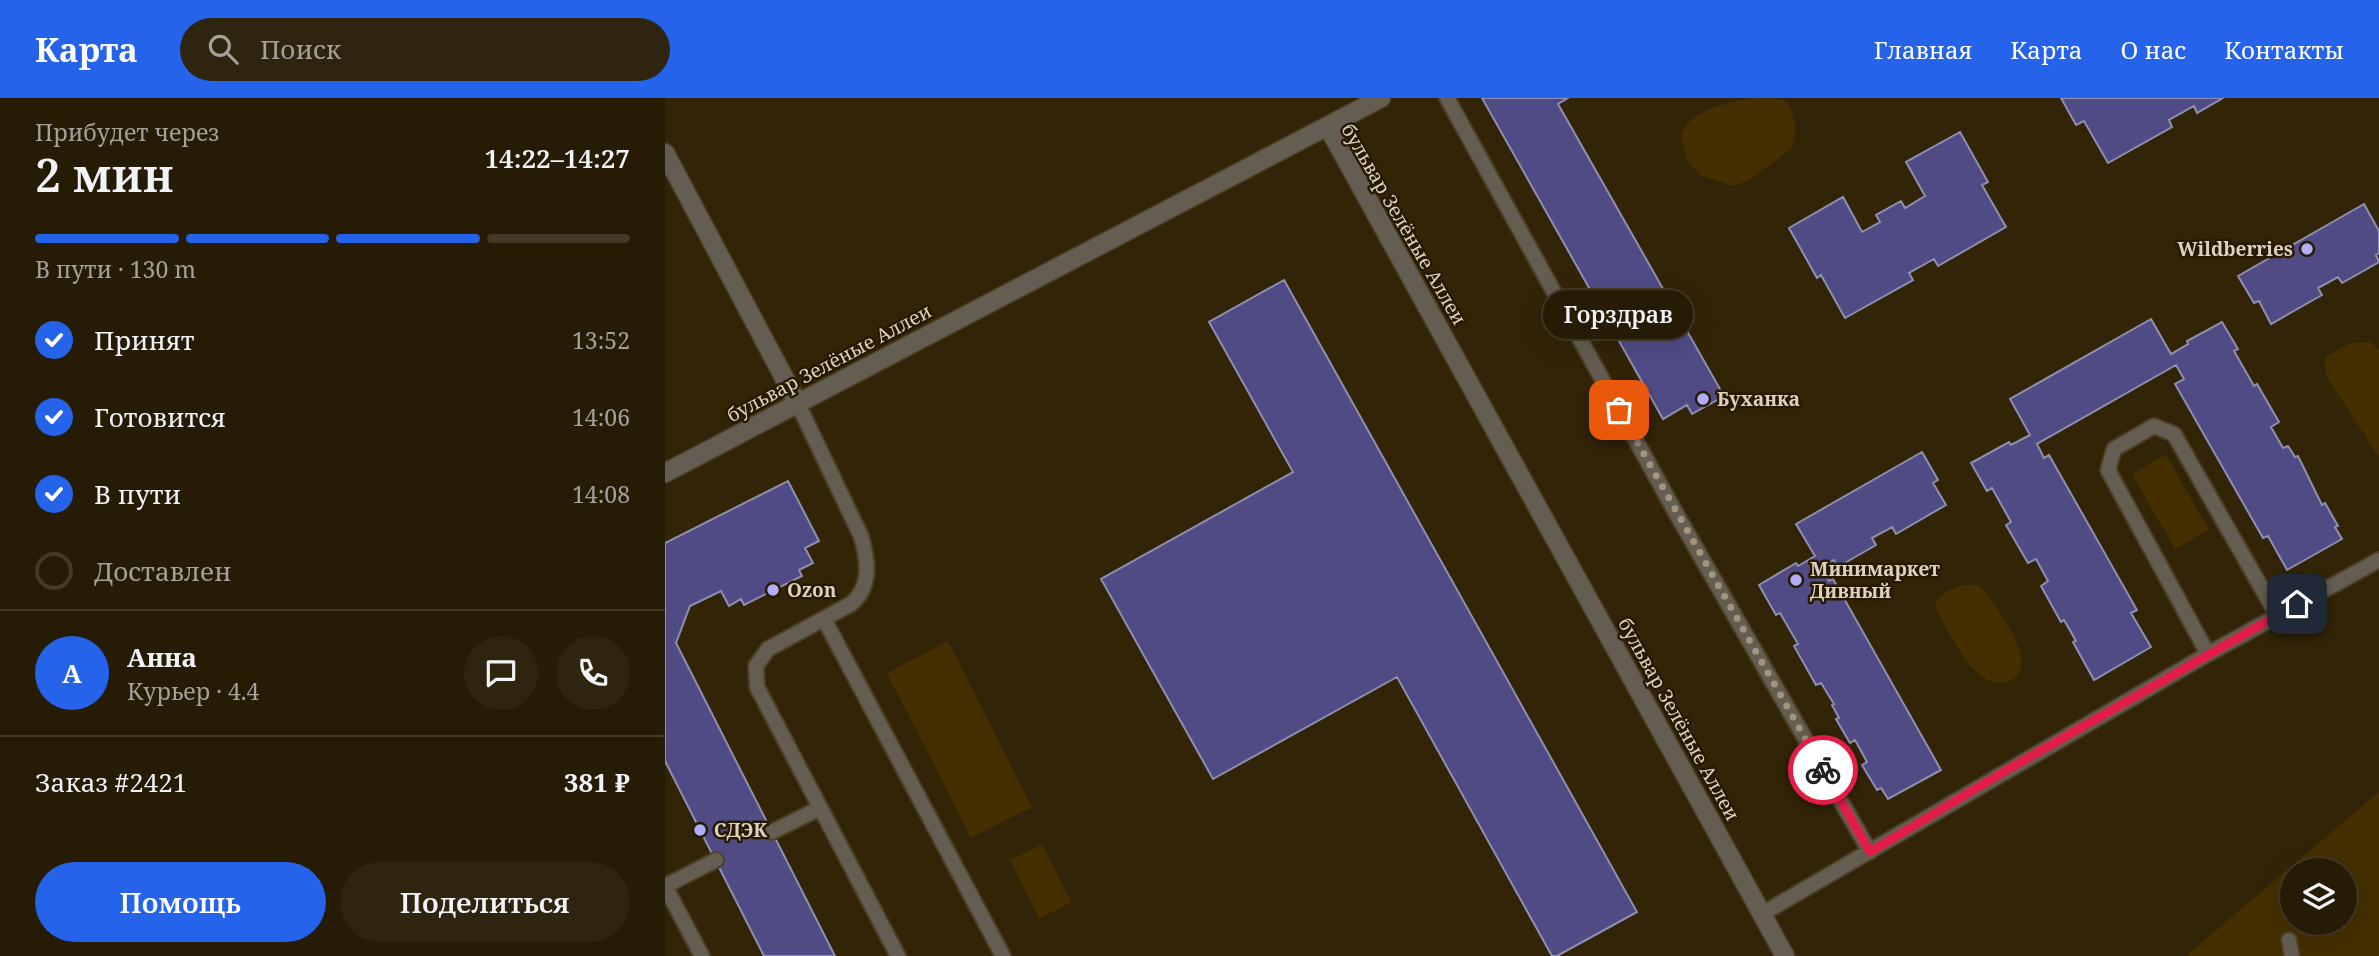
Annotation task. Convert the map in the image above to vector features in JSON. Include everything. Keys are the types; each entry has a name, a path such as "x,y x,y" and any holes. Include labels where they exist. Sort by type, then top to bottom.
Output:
{"street":[{"path":"1328,127 1381,98"},
{"name":"бульвар Зелёные Аллеи","path":"665,473 1328,127 1785,956"},
{"path":"665,153 797,402"}],"lane":[{"path":"1447,98 1665,493 1870,852"},
{"path":"797,402 861,536 865,549 866,580 862,595 851,604 768,649 756,666 757,687 898,956"},
{"path":"2208,654 2108,470 2114,449 2154,426 2174,434 2277,615"},
{"path":"1762,914 2208,654 2379,560"},
{"path":"824,619 1003,956"},
{"path":"772,832 820,808"},
{"path":"702,956 665,886 716,860"},
{"path":"2289,940 2292,956"}],"shaded area":[{"path":"1755,98 1786,101 1796,129 1792,148 1750,180 1732,186 1700,175 1687,160 1681,136 1687,124 1695,116 1711,109"},
{"path":"2371,342 2379,350 2379,457 2326,376 2325,357 2351,343"},
{"path":"2166,455 2209,530 2175,549 2132,474"},
{"path":"1963,585 1979,585 1995,604 2012,632 2021,661 2020,672 2012,680 1995,682 1986,679 1970,666 1936,610 1936,601 1948,590"},
{"path":"948,641 1032,807 971,838 887,673"},
{"path":"2379,792 2379,956 2186,956 2280,876 2280,935 2357,935 2357,858 2301,858"},
{"path":"1042,844 1071,902 1039,919 1010,860"}],"building":[{"path":"1482,98 1568,98 1558,104 1724,396 1692,414 1687,405 1663,419"},
{"path":"2061,98 2223,98 2197,113 2194,106 2169,120 2172,127 2108,163 2084,121 2076,125"},
{"path":"1960,132 1988,182 1982,185 2006,227 1938,266 1934,259 1909,273 1913,280 1845,318 1821,275 1817,278 1789,228 1843,197 1862,232 1880,222 1876,215 1901,201 1905,208 1925,196 1906,162"},
{"path":"2364,204 2379,231 2379,253 2376,255 2379,262 2342,283 2338,277 2318,288 2322,295 2271,324 2259,301 2254,303 2238,276"},
{"path":"1284,280 1637,912 1557,956 1552,956 1397,677 1213,779 1101,579 1293,472 1209,322"},
{"path":"2151,319 2171,354 2188,344 2187,341 2222,322 2238,349 2234,351 2279,422 2271,427 2283,448 2288,446 2295,457 2298,456 2322,505 2325,503 2338,526 2335,527 2342,539 2287,570 2268,536 2263,538 2175,384 2184,379 2176,365 2037,444 2044,458 2049,455 2137,610 2131,613 2151,647 2094,680 2073,642 2076,641 2064,620 2061,622 2041,586 2048,581 2036,559 2028,563 2006,525 2011,522 1992,488 1987,491 1971,463 2009,442 2011,445 2030,435 2010,399"},
{"path":"1922,452 1938,480 1933,483 1946,505 1896,534 1892,527 1872,538 1876,545 1838,567 1834,560 1821,567 1829,581 1833,579 1941,770 1888,799 1881,788 1877,790 1862,765 1867,762 1855,740 1850,743 1836,719 1839,718 1832,705 1834,704 1821,683 1816,685 1794,646 1798,644 1780,613 1776,615 1759,585 1796,563 1798,566 1815,556 1796,524"},
{"path":"788,481 819,541 805,548 813,563 799,570 802,576 744,605 741,599 729,606 721,591 690,606 676,643 835,956 764,956 665,761 665,543"}],"way so far":[{"path":"1619,410 1823,770"}],"place":[{"name":"Wildberries","path":"2307,249"},
{"name":"Буханка","path":"1703,399"},
{"name":"Горздрав","path":"1619,410"},
{"name":"Минимаркет Дивный","path":"1796,580"},
{"name":"Ozon","path":"773,590"},
{"name":"СДЭК","path":"700,830"}],"route":[{"path":"1823,770 1870,852 2005,771 2297,604"}]}
